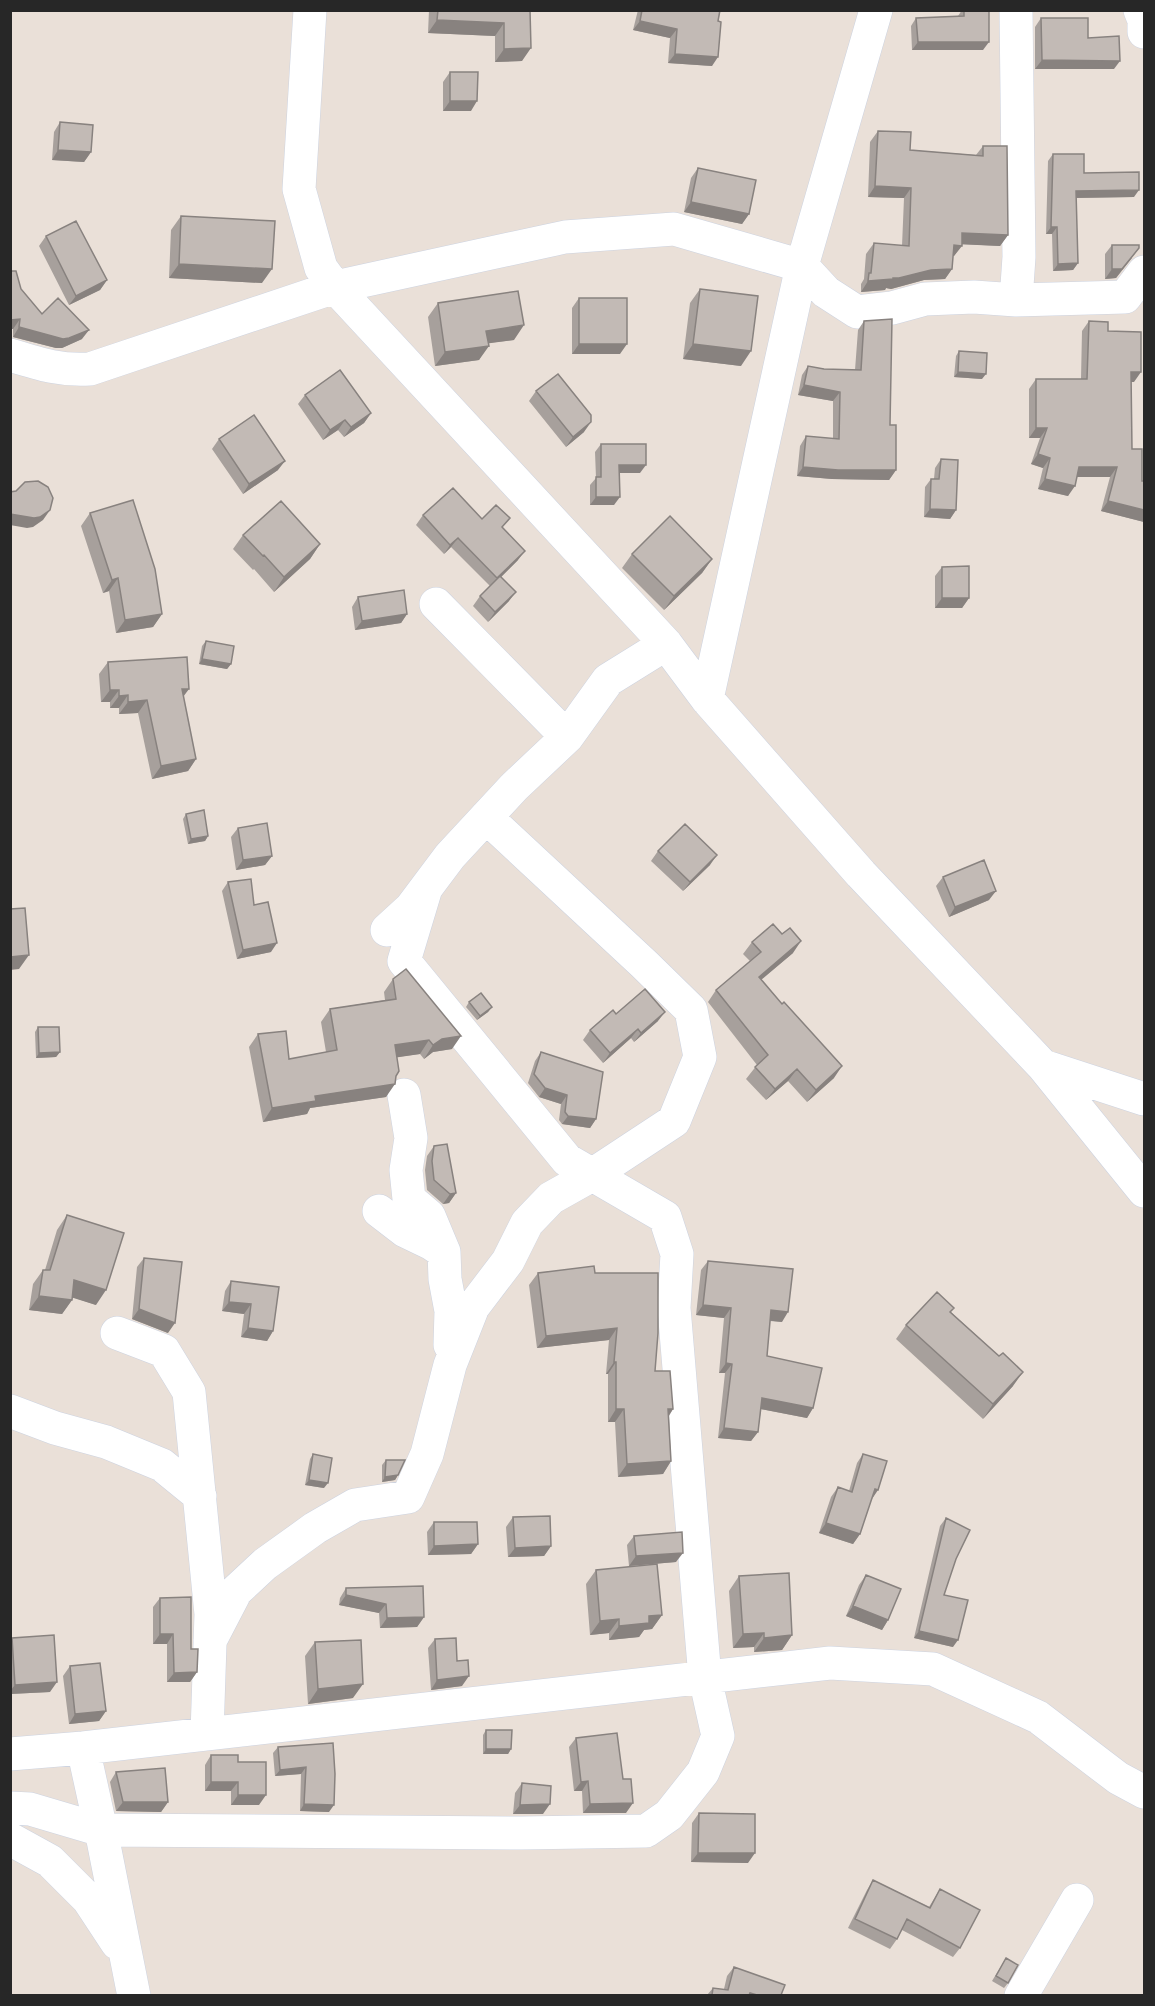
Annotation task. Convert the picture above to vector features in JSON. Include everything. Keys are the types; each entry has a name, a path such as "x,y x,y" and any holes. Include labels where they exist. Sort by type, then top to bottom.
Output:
{"street":[{"path":"310,10 298,189 321,268 335,287 666,644 707,699 861,874 1043,1066 1144,1191"},
{"path":"707,699 802,266 876,10"},
{"path":"1016,10 1019,257 1016,300"},
{"path":"1140,10 1144,20 1144,32"},
{"path":"10,355 69,371 90,369 335,287 565,237 674,229 802,266 826,292 857,312 892,308 925,299 974,297 1016,300 1125,297 1144,272"},
{"path":"436,604 567,737"},
{"path":"387,930 411,908 450,856 486,817 567,737 608,680 666,644"},
{"path":"210,1641 237,1591 265,1563 315,1528 355,1505 408,1497 427,1454 450,1365 473,1307 508,1262 527,1224 551,1198 674,1121 700,1057 691,1010 486,817"},
{"path":"10,1808 30,1809 101,1830 646,1832 669,1815 703,1772 718,1736 705,1678 674,1308 677,1254 665,1217 567,1160 404,961 426,888"},
{"path":"1043,1066 1144,1099"},
{"path":"404,1095 411,1138 406,1170 409,1199 429,1216 444,1252 445,1279 451,1311 450,1365"},
{"path":"379,1210 405,1231 444,1252"},
{"path":"117,1333 164,1351 189,1392 211,1614 207,1734"},
{"path":"10,1411 55,1428 106,1442 162,1465 200,1496"},
{"path":"10,1754 83,1748 830,1663 933,1669 1038,1718 1118,1778 1144,1792"},
{"path":"83,1748 134,1995"},
{"path":"10,1839 50,1861 88,1899 127,1959"},
{"path":"1021,1995 1077,1900"}],"building":[{"path":"438,10 530,10 531,48 504,49 504,23 437,20"},
{"path":"642,10 720,10 718,57 675,54 677,29 640,21"},
{"path":"964,10 989,10 989,42 918,42 916,18 964,16"},
{"path":"1041,18 1088,18 1088,38 1119,36 1120,61 1042,60"},
{"path":"450,72 478,72 477,101 450,101"},
{"path":"60,122 93,125 91,152 58,150"},
{"path":"878,131 911,132 910,150 983,156 983,146 1007,146 1008,235 962,233 962,246 954,245 952,269 931,270 899,278 868,281 874,243 909,246 911,188 875,186"},
{"path":"1053,154 1084,154 1084,173 1139,172 1139,190 1076,191 1078,263 1058,264 1057,227 1051,227"},
{"path":"698,168 756,180 749,214 691,202"},
{"path":"181,216 275,221 272,269 179,264"},
{"path":"76,221 107,280 76,296 46,236"},
{"path":"1112,245 1139,245 1139,248 1122,269 1112,269"},
{"path":"10,271 16,271 21,289 42,314 58,298 89,330 63,339 19,327 20,319 10,320"},
{"path":"700,289 758,296 751,351 693,344"},
{"path":"518,291 524,325 486,331 489,346 445,352 438,303"},
{"path":"579,298 627,298 627,344 579,344"},
{"path":"892,319 890,425 896,425 896,470 838,470 803,467 806,436 839,439 840,392 804,385 808,366 861,370 864,321"},
{"path":"1089,321 1108,322 1108,331 1141,332 1141,372 1131,372 1132,449 1142,449 1144,510 1108,501 1117,467 1079,467 1075,486 1045,479 1050,458 1038,454 1047,428 1036,428 1036,379 1087,379"},
{"path":"959,351 987,353 986,374 958,372"},
{"path":"340,370 371,413 351,427 345,420 330,430 305,395"},
{"path":"558,374 591,415 591,422 573,437 536,391"},
{"path":"254,415 285,461 249,484 219,439"},
{"path":"601,444 646,444 646,465 619,465 620,497 596,497 596,477 601,477"},
{"path":"941,459 958,460 956,510 930,509 931,479 939,479"},
{"path":"38,481 48,487 53,498 50,510 34,518 10,514 10,492 16,491 25,482"},
{"path":"453,488 482,519 496,505 510,518 502,527 525,551 497,578 458,538 450,545 423,515"},
{"path":"133,500 155,569 162,614 125,620 118,578 112,580 90,513"},
{"path":"281,501 320,544 284,577 243,535"},
{"path":"670,516 712,559 674,596 632,554"},
{"path":"969,566 969,598 942,598 942,567"},
{"path":"500,576 516,592 495,612 480,596"},
{"path":"404,590 407,614 362,621 358,597"},
{"path":"206,641 234,646 231,664 202,659"},
{"path":"187,657 189,689 182,689 196,759 161,766 147,700 128,702 128,695 119,696 119,690 110,690 108,662"},
{"path":"204,810 208,836 191,839 186,814"},
{"path":"267,823 272,856 243,860 238,828"},
{"path":"685,824 717,855 690,882 658,851"},
{"path":"984,860 996,891 955,907 943,877"},
{"path":"251,879 254,905 268,902 277,943 243,950 228,882"},
{"path":"25,908 29,955 10,957 10,909"},
{"path":"773,924 782,934 790,928 801,941 759,977 842,1066 816,1090 797,1069 775,1089 755,1067 768,1055 716,990 761,952 752,942"},
{"path":"406,969 461,1036 442,1039 433,1045 429,1040 395,1045 399,1071 395,1084 315,1096 316,1101 272,1108 258,1034 286,1031 289,1059 337,1050 330,1009 396,999 393,979"},
{"path":"645,989 665,1012 641,1033 638,1029 610,1053 590,1030 613,1010 616,1014"},
{"path":"481,993 492,1007 480,1016 469,1002"},
{"path":"38,1027 59,1027 60,1052 39,1053"},
{"path":"541,1052 603,1072 596,1119 568,1116 565,1112 567,1095 545,1088 534,1074"},
{"path":"447,1144 456,1193 450,1194 434,1180 432,1161 434,1146"},
{"path":"67,1215 124,1233 106,1290 74,1280 72,1300 39,1296 43,1270 50,1270"},
{"path":"144,1258 182,1262 175,1323 139,1309"},
{"path":"708,1261 793,1269 788,1312 771,1310 767,1356 822,1368 813,1408 762,1398 758,1432 724,1428 732,1364 726,1363 731,1308 703,1305"},
{"path":"594,1266 595,1273 658,1273 658,1333 655,1371 670,1371 673,1409 668,1409 671,1461 627,1464 624,1409 616,1409 616,1362 614,1362 617,1328 546,1336 538,1273"},
{"path":"231,1281 279,1287 273,1331 248,1328 251,1304 229,1302"},
{"path":"937,1292 954,1308 950,1312 999,1356 1003,1353 1023,1372 993,1404 906,1325"},
{"path":"313,1454 332,1458 328,1483 309,1480"},
{"path":"863,1454 887,1461 860,1534 826,1523 838,1487 852,1492"},
{"path":"386,1460 405,1460 398,1475 385,1477"},
{"path":"550,1516 551,1546 515,1548 513,1517"},
{"path":"946,1518 970,1530 956,1559 944,1595 968,1600 958,1640 919,1631"},
{"path":"434,1522 477,1522 478,1544 434,1546"},
{"path":"682,1532 683,1553 636,1556 634,1536"},
{"path":"657,1564 662,1615 649,1616 649,1623 619,1626 619,1619 600,1621 596,1570"},
{"path":"789,1573 792,1635 764,1638 764,1633 743,1634 739,1576"},
{"path":"866,1575 901,1589 888,1620 853,1606"},
{"path":"423,1586 424,1617 387,1618 386,1604 346,1595 346,1588"},
{"path":"191,1597 191,1649 198,1649 197,1672 174,1673 173,1634 160,1634 160,1598"},
{"path":"54,1635 57,1682 15,1685 12,1638"},
{"path":"456,1638 457,1661 468,1660 469,1676 437,1680 435,1639"},
{"path":"361,1640 363,1684 318,1689 315,1642"},
{"path":"100,1663 106,1711 75,1714 70,1666"},
{"path":"486,1730 512,1730 511,1749 486,1749"},
{"path":"617,1733 623,1779 631,1779 633,1803 590,1804 588,1781 581,1782 576,1738"},
{"path":"333,1743 334,1805 304,1804 306,1767 280,1770 278,1747"},
{"path":"211,1755 238,1755 238,1762 266,1762 266,1795 238,1795 238,1782 211,1782"},
{"path":"165,1768 168,1802 123,1802 116,1772"},
{"path":"522,1783 551,1786 550,1804 520,1805"},
{"path":"699,1813 755,1814 755,1853 698,1853"},
{"path":"873,1880 930,1908 940,1889 980,1910 960,1948 907,1919 897,1939 855,1919"},
{"path":"1006,1958 1018,1965 1008,1983 996,1976"},
{"path":"734,1967 785,1985 781,1995 750,1993 749,1995 712,1995 713,1988 728,1990"}]}
